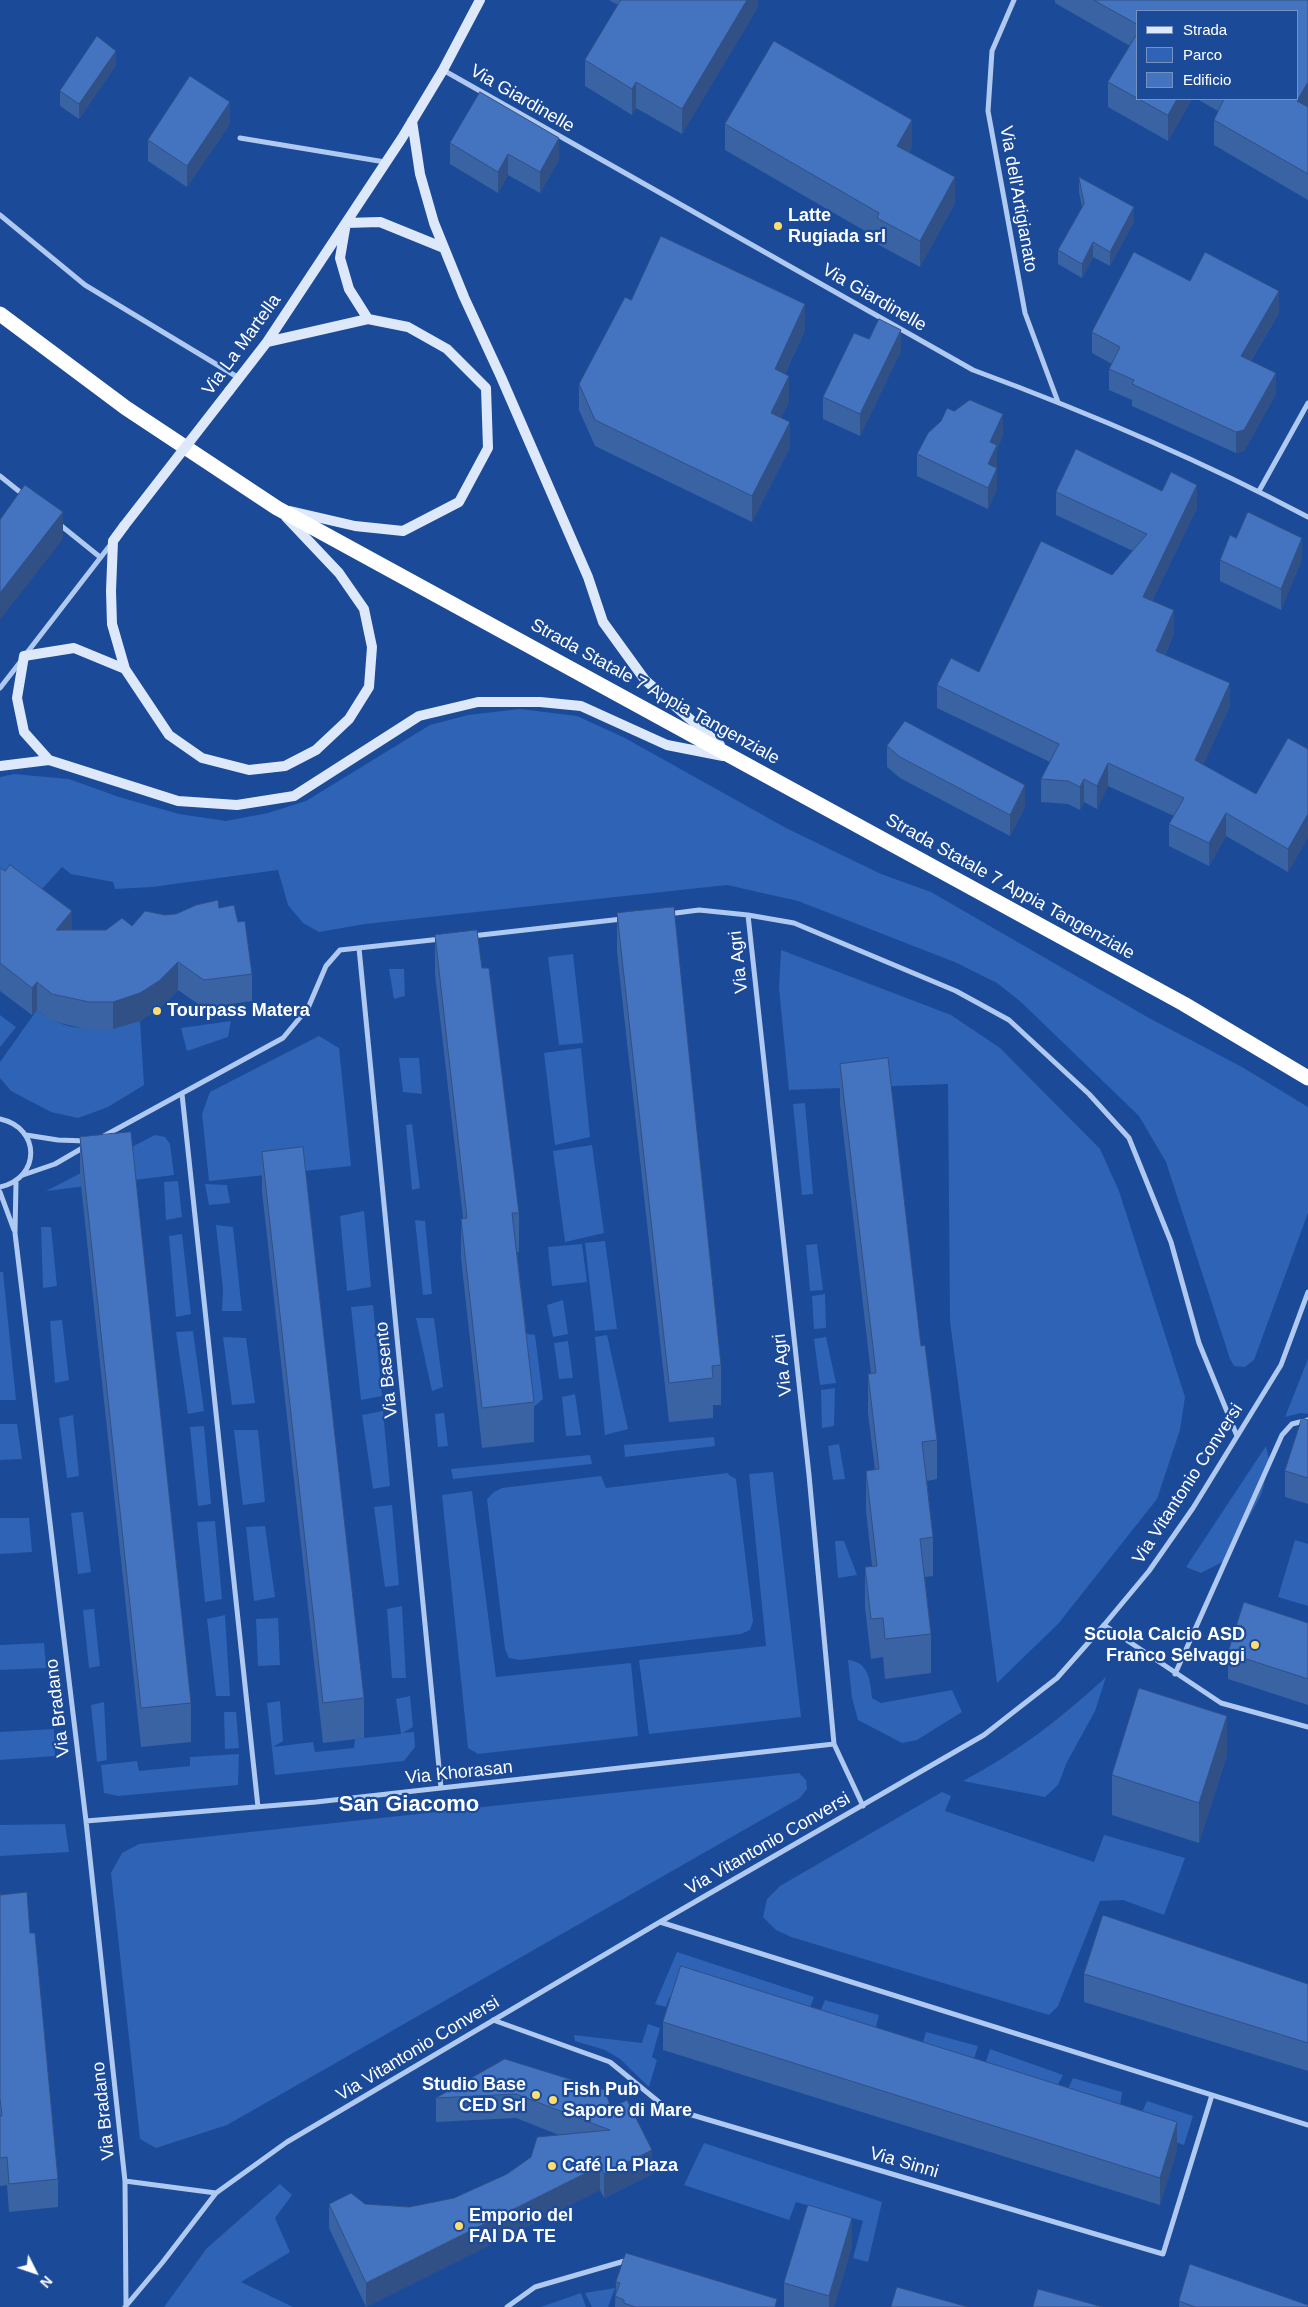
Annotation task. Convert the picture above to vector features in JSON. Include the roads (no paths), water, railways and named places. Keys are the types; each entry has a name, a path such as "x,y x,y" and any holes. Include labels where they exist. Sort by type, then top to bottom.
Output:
{"highway":[{"name":"Strada Statale 7 Appia Tangenziale","path":"0,314 126,408 277,508 1184,1004 1308,1078"}],"street":[{"name":"Via La Martella","path":"0,688 267,342 412,121 443,70 480,0"},
{"name":"Via dell'Artigianato","path":"1014,0 992,51 988,111 1025,313 1058,402"},
{"name":"Via Giardinelle","path":"443,70 972,370 1058,402 1259,491 1308,517"},
{"path":"412,121 420,174 434,223 588,577 603,622 645,680 736,758"},
{"path":"240,138 386,162"},
{"path":"0,215 85,284 239,378"},
{"path":"368,318 349,289 340,258 346,223 380,222 444,248"},
{"path":"267,342 368,318 408,327 447,349 486,388 488,448 460,502 403,531 355,526 277,508"},
{"path":"1259,491 1308,403"},
{"path":"0,476 29,499"},
{"path":"113,541 112,624 125,669 170,735 202,758 249,770 285,766 316,750 349,719 369,687 372,647 364,609 339,572 277,508"},
{"path":"50,517 100,557"},
{"path":"50,760 24,732 16,698 24,656 74,648 125,669"},
{"path":"0,766 50,760 178,802 237,805 294,796 419,716 478,702 540,702 581,706 667,745 736,758"},
{"path":"660,915 699,910 748,915 794,923 956,991 1009,1020 1089,1094 1129,1138 1171,1242 1199,1343 1237,1436"},
{"name":"Via Agri","path":"748,915 809,1475 834,1744 863,1806"},
{"path":"466,936 631,918"},
{"path":"0,1187 16,1182 23,1176 55,1164 283,1038 308,1008 326,966 340,950 446,939"},
{"name":"Via Basento","path":"359,948 442,1788"},
{"path":"182,1094 258,1807"},
{"path":"0,1119 19,1126 26,1135 30,1145 31,1156 23,1176"},
{"path":"26,1135 58,1140 94,1142"},
{"name":"Via Bradano","path":"16,1182 15,1233 86,1821 125,2181 126,2306"},
{"name":"Via Bradano","path":"0,1192 15,1233"},
{"name":"Via Vitantonio Conversi","path":"126,2306 216,2193 287,2142 492,2020 984,1735 1056,1678 1104,1626 1149,1571 1193,1508 1281,1365 1308,1292"},
{"path":"1175,1674 1282,1435 1292,1424 1308,1420"},
{"path":"1104,1626 1221,1703 1308,1727"},
{"name":"Via Khorasan","path":"86,1821 258,1807 834,1744"},
{"path":"660,1922 1308,2125"},
{"name":"Via Sinni","path":"492,2020 610,2062 665,2107 1163,2254 1212,2095"},
{"path":"125,2181 216,2193"},
{"path":"506,2307 535,2287 636,2258"}],"place":[{"name":"Latte Rugiada srl","path":"778,226"},
{"name":"Tourpass Matera","path":"157,1011"},
{"name":"Scuola Calcio ASD Franco Selvaggi","path":"1255,1645"},
{"name":"Studio Base CED Srl","path":"536,2095"},
{"name":"Fish Pub Sapore di Mare","path":"553,2100"},
{"name":"Café La Plaza","path":"552,2166"},
{"name":"Emporio del FAI DA TE","path":"459,2226"}],"district":[{"name":"San Giacomo","path":"409,1805"}]}
